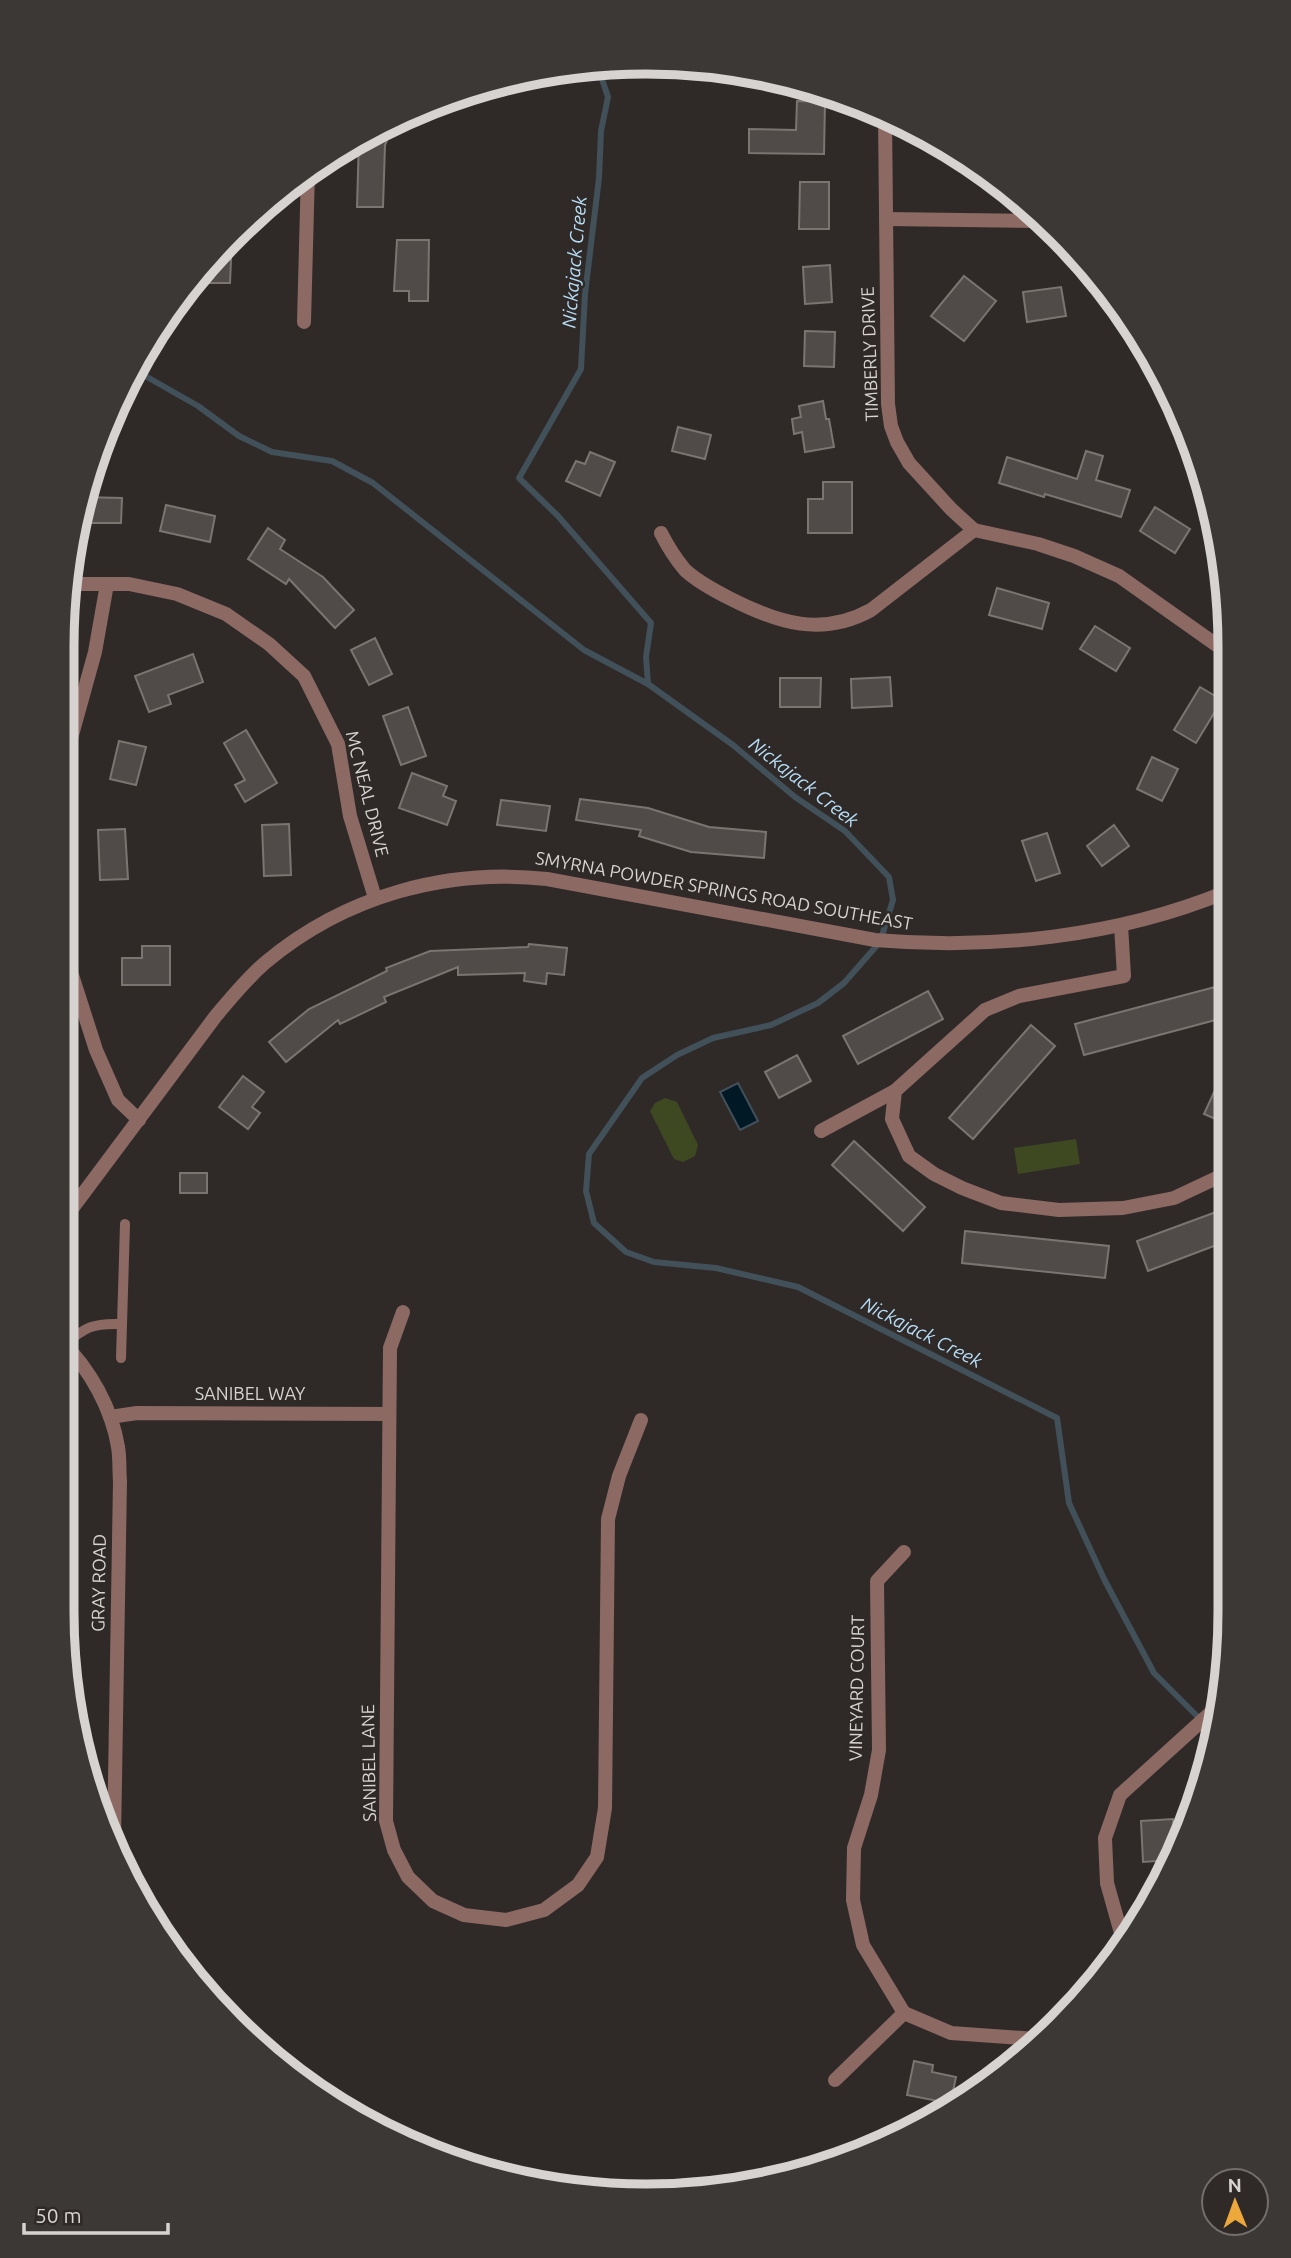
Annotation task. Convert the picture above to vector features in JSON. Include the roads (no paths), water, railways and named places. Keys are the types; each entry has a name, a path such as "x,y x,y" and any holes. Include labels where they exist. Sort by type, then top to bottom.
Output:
{"street":[{"name":"TIMBERLY DRIVE","path":"885,126 888,404 891,426 909,463 974,530"},
{"path":"302,188 304,322"},
{"path":"886,219 1029,221"},
{"path":"661,533 672,554 688,572 709,587 756,611 782,620 825,625 856,618 871,610 974,530 1038,544 1119,576 1218,645"},
{"name":"MC NEAL DRIVE","path":"77,584 129,583 177,594 226,614 269,644 304,676 338,744 350,816 375,898"},
{"path":"74,728 95,652 107,584"},
{"name":"SMYRNA POWDER SPRINGS ROAD SOUTHEAST","path":"74,1206 215,1017 265,963 294,941 340,914 375,898 419,885 454,879 515,875 874,940 920,944 988,943 1058,936 1121,925 1218,895"},
{"path":"821,1130 895,1091 985,1010 1019,996 1124,976 1121,925"},
{"path":"74,981 96,1050 118,1100 139,1121"},
{"path":"895,1091 892,1119 909,1156 934,1174 1001,1203 1059,1210 1123,1208 1174,1198 1218,1177"},
{"name":"SANIBEL LANE","path":"403,1312 390,1348 386,1821 394,1850 408,1877 433,1901 464,1915 506,1920 544,1910 579,1885 597,1857 605,1808 608,1519 619,1476 641,1420"},
{"name":"GRAY ROAD","path":"74,1354 94,1382 110,1417 118,1447 120,1481 114,1824"},
{"name":"SANIBEL WAY","path":"110,1417 137,1413 389,1414"},
{"name":"VINEYARD COURT","path":"904,1552 877,1581 879,1750 871,1795 854,1848 853,1900 863,1945 904,2013"},
{"path":"1120,1931 1107,1883 1105,1838 1120,1794 1208,1715"},
{"path":"835,2080 904,2013 951,2033 1028,2038"}],"lane":[{"path":"121,1358 125,1224"},
{"path":"74,1336 88,1326 121,1324"}],"water":[{"path":"738,1083 758,1121 740,1130 720,1092"}],"waterway":[{"name":"Nickajack Creek","path":"601,76 608,97 601,131 599,178 585,294 581,369 519,478 558,516 651,623 646,657 648,684"},
{"name":"Nickajack Creek","path":"142,374 198,406 239,436 272,452 332,461 373,483 584,650 648,684 733,745 795,797 845,831 889,877 893,900 880,942 844,983 818,1003 771,1025 713,1038 677,1055 642,1078 589,1154 586,1191 594,1223 626,1252 654,1262 716,1268 798,1287 1057,1418 1069,1503 1104,1579 1154,1673 1207,1726"}]}
